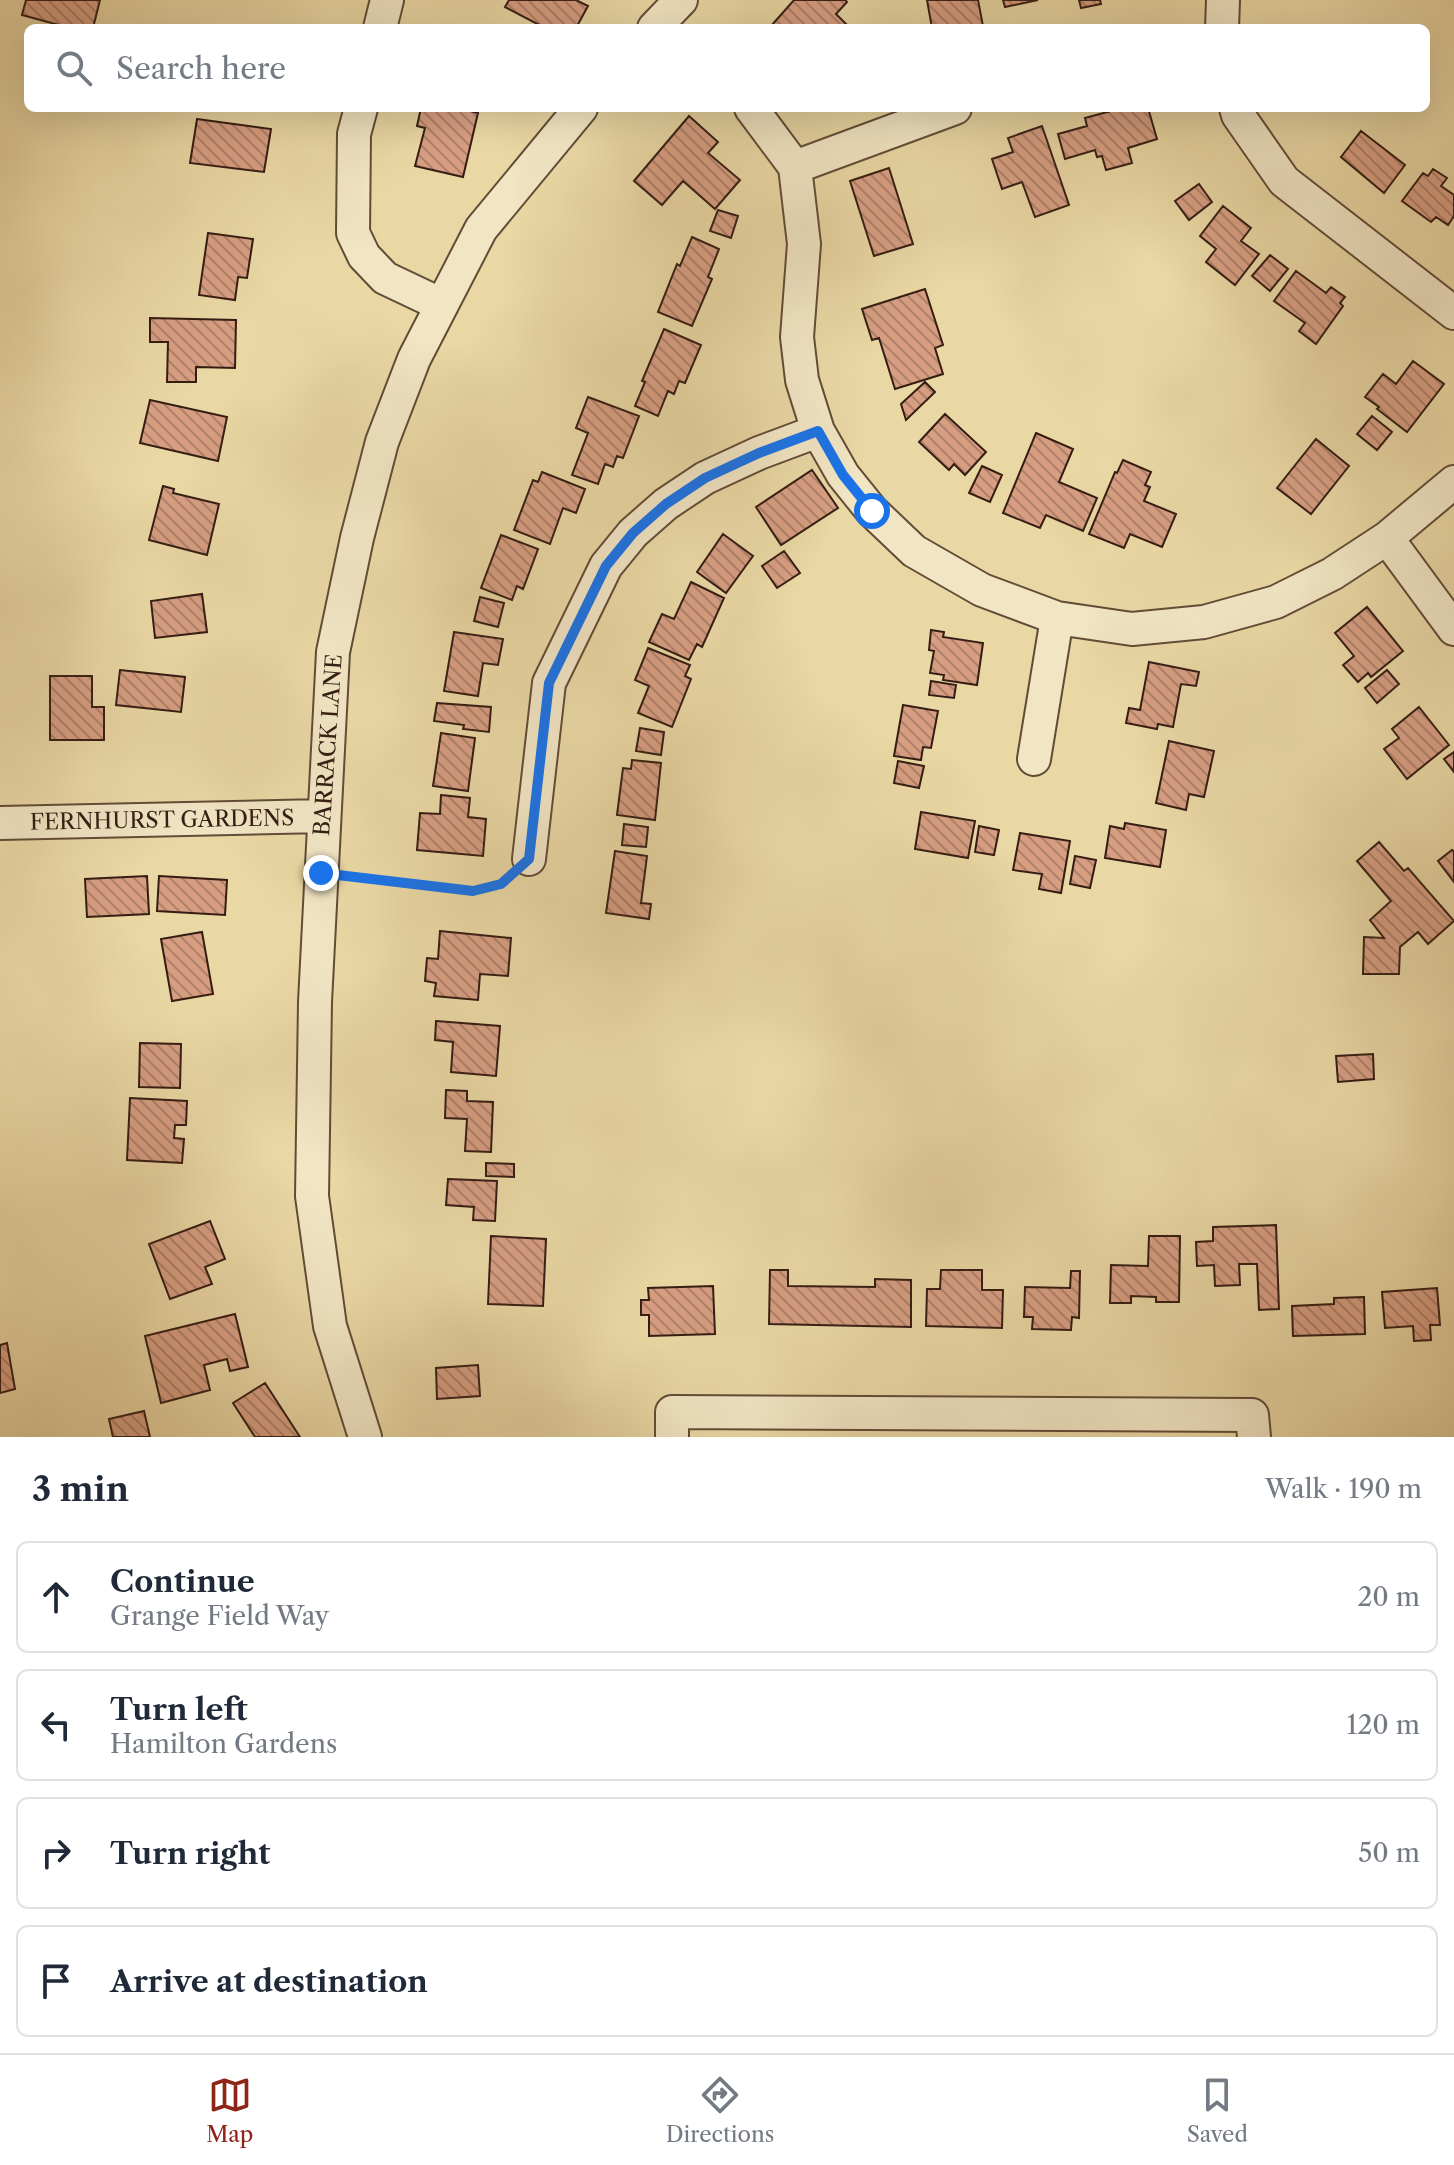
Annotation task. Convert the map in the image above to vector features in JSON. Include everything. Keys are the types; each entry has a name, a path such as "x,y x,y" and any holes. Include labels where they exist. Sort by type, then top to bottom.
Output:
{"street":[{"path":"381,24 387,0"},
{"path":"1222,24 1223,0"},
{"path":"360,112 354,134 353,233 364,256 385,278 442,305"},
{"name":"BARRACK LANE","path":"365,1437 330,1326 312,1196 315,1002 333,652 357,538 382,442 414,359 481,229 578,112"},
{"path":"754,112 795,167 804,244 797,337 802,380 818,431 843,475 872,511 914,551 982,590 1057,618 1132,629 1204,622 1276,602 1332,574 1387,538 1454,482"},
{"path":"795,167 944,112"},
{"path":"1237,112 1284,181 1454,313"},
{"path":"529,859 549,683 606,566 633,533 666,504 705,478 818,431"},
{"path":"1387,538 1454,629"},
{"path":"1034,759 1057,618"},
{"name":"FERNHURST GARDENS","path":"0,823 323,816"},
{"path":"672,1437 672,1412 1252,1415 1254,1437"}],"path":[{"path":"321,873 473,891 501,884 529,859"}],"building":[{"path":"26,0 100,0 94,24 55,24 22,15"},
{"path":"509,0 576,0 588,6 578,24 537,24 505,7"},
{"path":"794,0 847,2 836,14 846,24 773,24"},
{"path":"927,0 978,0 983,24 931,24"},
{"path":"1003,0 1038,0 1005,7"},
{"path":"1079,0 1100,0 1101,4 1081,8"},
{"path":"420,112 478,113 463,177 415,166 425,128 417,126"},
{"path":"1107,112 1149,112 1157,139 1128,148 1132,163 1106,170 1102,156 1097,157 1095,150 1065,159 1058,134 1087,126 1085,118"},
{"path":"689,116 718,142 708,153 740,180 715,209 683,181 662,205 634,181"},
{"path":"197,119 271,129 264,172 190,163"},
{"path":"1042,126 1069,205 1035,217 1022,182 1002,189 992,159 1013,152 1008,138"},
{"path":"1361,131 1405,165 1384,193 1341,157"},
{"path":"889,168 913,244 874,256 850,181"},
{"path":"1433,169 1447,178 1441,186 1454,195 1454,216 1448,225 1436,217 1431,222 1402,201 1423,173 1428,176"},
{"path":"1199,184 1212,202 1189,220 1175,201"},
{"path":"1223,206 1251,228 1241,241 1259,254 1235,285 1206,262 1216,249 1200,236"},
{"path":"718,210 738,216 731,238 710,231"},
{"path":"208,233 253,239 247,278 238,277 235,300 199,295"},
{"path":"692,237 719,249 708,277 712,279 692,326 658,312 677,264 680,266"},
{"path":"1270,255 1288,269 1270,291 1252,276"},
{"path":"1296,271 1326,293 1331,287 1345,297 1340,303 1343,306 1316,344 1299,331 1305,323 1274,301"},
{"path":"925,289 943,345 935,348 943,374 895,389 879,338 872,340 862,309"},
{"path":"150,318 236,320 235,368 196,367 196,382 167,382 168,342 150,342"},
{"path":"664,329 701,345 685,383 679,381 674,394 668,391 658,416 635,406"},
{"path":"1413,361 1444,384 1407,432 1365,397 1383,374 1396,384"},
{"path":"925,382 935,392 906,420 901,404"},
{"path":"588,397 639,416 623,458 617,456 613,467 605,464 598,484 572,475 588,433 576,428"},
{"path":"150,400 227,417 218,461 140,443"},
{"path":"945,414 986,452 965,475 954,464 949,470 919,442"},
{"path":"1372,416 1392,432 1377,450 1357,434"},
{"path":"1036,433 1073,449 1059,482 1097,498 1083,531 1046,515 1040,528 1003,513"},
{"path":"1316,439 1349,466 1311,514 1277,488"},
{"path":"1123,460 1151,472 1145,485 1150,487 1144,501 1176,514 1162,547 1130,534 1124,548 1089,534"},
{"path":"982,466 1002,475 990,502 969,493"},
{"path":"812,470 838,508 781,545 756,507"},
{"path":"542,472 585,489 576,513 563,508 550,544 514,530 533,480 538,482"},
{"path":"163,486 174,489 173,493 219,504 207,555 149,540"},
{"path":"723,534 753,556 726,593 697,572"},
{"path":"501,535 538,549 523,589 517,586 512,600 481,588"},
{"path":"784,551 800,573 777,588 762,566"},
{"path":"691,582 724,598 702,647 697,644 689,660 649,642 662,614 674,619"},
{"path":"202,594 207,632 155,638 151,601"},
{"path":"480,597 504,603 498,627 474,621"},
{"path":"1367,607 1403,651 1371,677 1368,673 1358,682 1343,665 1354,656 1335,633"},
{"path":"931,630 944,632 943,637 983,643 977,685 943,680 944,675 930,673 934,651 929,650"},
{"path":"454,632 503,639 498,665 483,663 478,696 444,691"},
{"path":"648,648 690,665 685,676 691,679 672,727 638,713 649,686 635,680"},
{"path":"1149,662 1199,672 1196,686 1181,684 1173,727 1158,724 1157,729 1126,723 1129,708 1140,710"},
{"path":"120,670 185,677 181,712 116,705"},
{"path":"1387,670 1399,684 1377,703 1365,688"},
{"path":"50,676 92,676 92,707 104,707 104,740 50,740"},
{"path":"931,681 956,685 954,698 929,695"},
{"path":"437,703 491,707 489,732 434,721"},
{"path":"903,705 938,711 931,748 923,747 921,760 894,756"},
{"path":"1419,707 1449,745 1407,779 1384,749 1399,738 1392,729"},
{"path":"640,728 664,732 661,755 636,751"},
{"path":"441,733 475,738 468,791 433,786"},
{"path":"1169,741 1214,751 1204,797 1189,794 1186,810 1156,803"},
{"path":"1454,752 1454,772 1444,759"},
{"path":"632,760 661,763 655,820 617,815 623,768 631,769"},
{"path":"898,761 924,766 919,788 894,783"},
{"path":"441,795 470,798 468,817 486,819 483,856 417,850 420,813 440,814"},
{"path":"921,812 975,821 968,858 915,849"},
{"path":"1125,823 1166,830 1160,867 1105,858 1110,826 1124,829"},
{"path":"624,824 648,827 646,847 622,845"},
{"path":"979,826 999,830 994,855 975,852"},
{"path":"1020,833 1070,841 1061,893 1039,889 1042,874 1013,870"},
{"path":"1379,842 1404,871 1408,868 1454,921 1428,944 1418,932 1400,947 1399,974 1363,974 1364,937 1384,938 1370,920 1391,901 1357,861"},
{"path":"615,851 647,856 641,903 651,904 649,919 606,913"},
{"path":"1454,851 1454,882 1438,861"},
{"path":"1075,856 1096,860 1090,888 1070,884"},
{"path":"147,876 149,914 87,917 85,879"},
{"path":"159,876 227,880 225,915 157,911"},
{"path":"440,931 511,938 508,976 480,974 478,1000 434,996 436,983 425,981 427,958 438,959"},
{"path":"202,932 213,994 172,1001 161,939"},
{"path":"436,1021 500,1026 496,1076 451,1072 453,1042 435,1040"},
{"path":"140,1043 181,1044 180,1088 139,1087"},
{"path":"1373,1054 1374,1079 1338,1082 1336,1056"},
{"path":"446,1090 467,1091 467,1101 493,1102 491,1152 465,1151 467,1119 445,1118"},
{"path":"130,1098 187,1101 186,1125 175,1125 174,1138 184,1139 182,1163 127,1160"},
{"path":"486,1163 514,1164 514,1177 486,1176"},
{"path":"448,1179 497,1181 495,1221 473,1220 474,1207 446,1205"},
{"path":"210,1221 225,1259 205,1267 212,1284 170,1299 149,1244"},
{"path":"1276,1225 1279,1309 1259,1310 1257,1264 1239,1264 1240,1285 1215,1286 1214,1265 1197,1266 1196,1242 1213,1241 1213,1227"},
{"path":"491,1236 546,1239 543,1306 488,1304"},
{"path":"1149,1236 1180,1236 1179,1302 1156,1302 1156,1297 1131,1296 1131,1303 1110,1303 1111,1265 1148,1266"},
{"path":"770,1270 788,1270 788,1286 875,1287 875,1279 911,1280 911,1327 769,1324"},
{"path":"941,1270 982,1270 982,1290 1003,1290 1002,1328 926,1326 927,1289 940,1289"},
{"path":"1071,1271 1080,1271 1079,1318 1072,1317 1071,1330 1032,1329 1033,1317 1024,1317 1025,1287 1070,1288"},
{"path":"713,1286 715,1334 649,1336 649,1315 641,1315 641,1300 649,1300 648,1288"},
{"path":"1437,1288 1440,1325 1430,1325 1431,1340 1414,1341 1413,1326 1385,1328 1382,1292"},
{"path":"1364,1297 1365,1334 1293,1336 1292,1306 1334,1304 1334,1298"},
{"path":"235,1314 248,1367 230,1371 227,1359 204,1365 210,1390 161,1403 145,1336"},
{"path":"7,1343 15,1389 0,1393 0,1345"},
{"path":"478,1365 480,1396 437,1399 436,1368"},
{"path":"265,1383 300,1437 255,1437 233,1403"},
{"path":"144,1411 150,1437 113,1437 109,1419"}],"route":[{"path":"321,873 473,891 501,884 529,859 549,683 606,566 633,533 666,504 705,478 818,431 843,475 872,511"}]}
